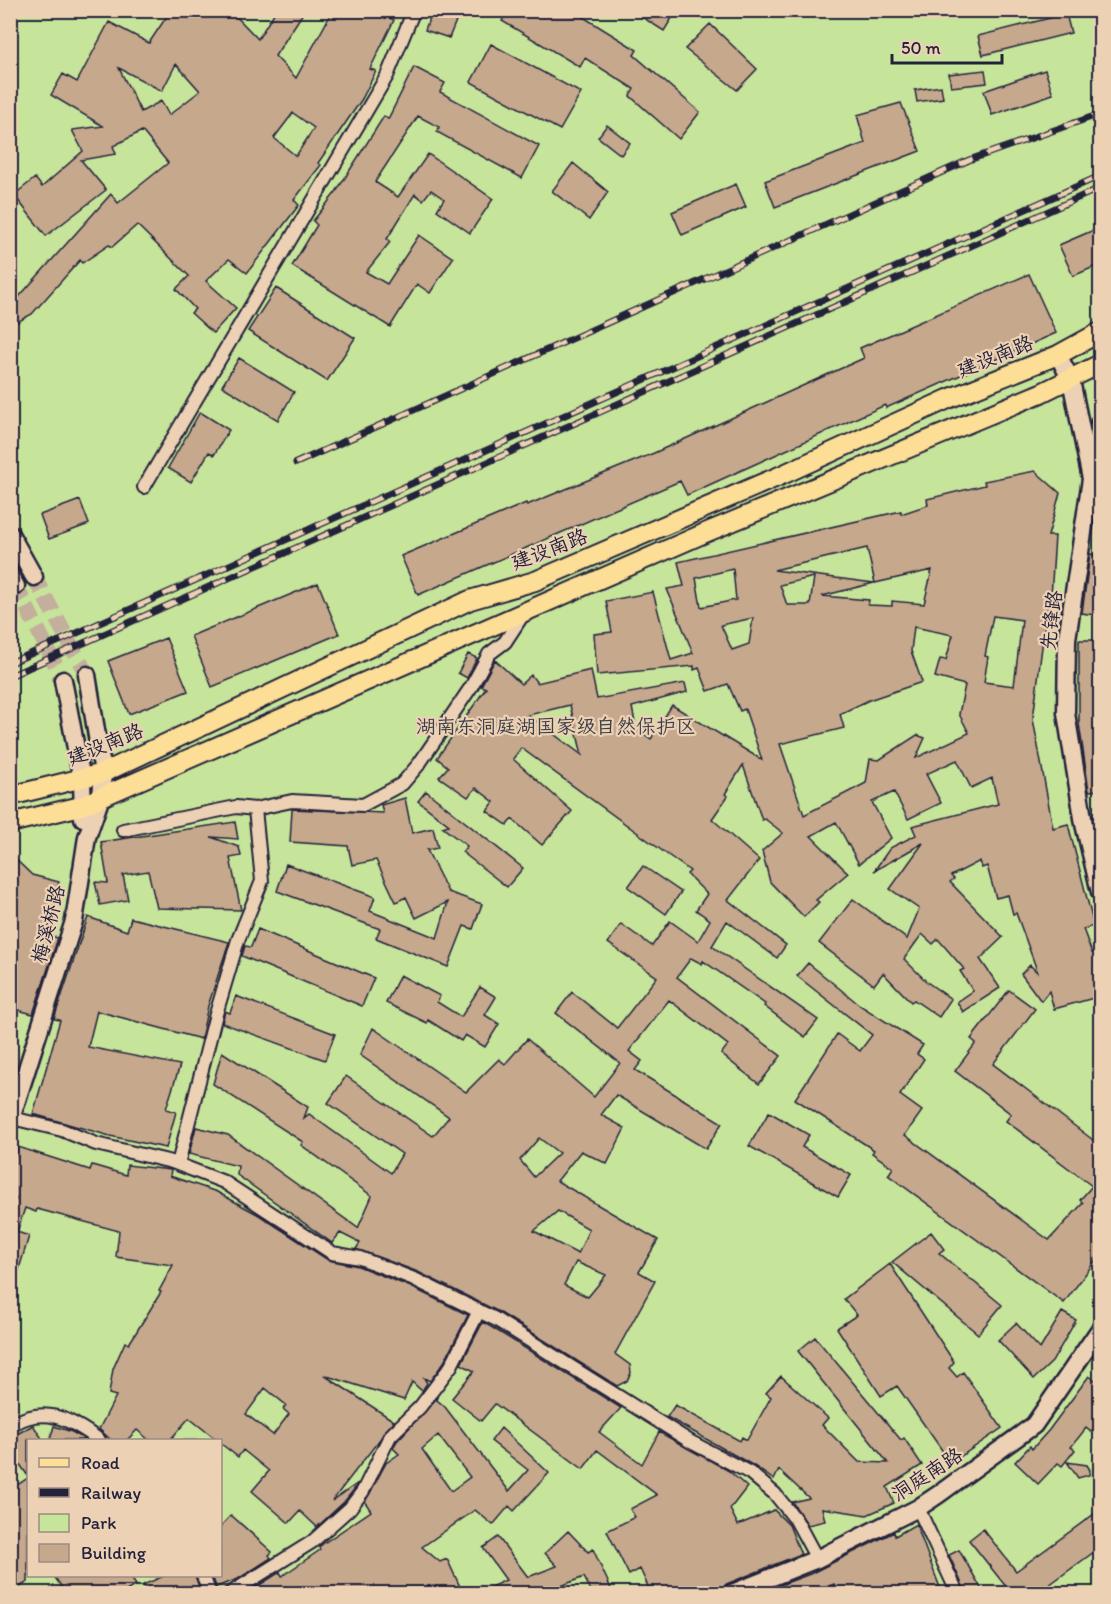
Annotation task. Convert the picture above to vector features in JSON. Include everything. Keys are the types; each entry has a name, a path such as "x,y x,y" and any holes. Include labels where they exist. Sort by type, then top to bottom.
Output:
{"main road":[{"name":"建设南路","path":"10,796 103,773 470,600 535,580 784,474 948,399 1058,355 1101,332"},
{"name":"先锋路","path":"1058,355 1071,380 1091,479 1067,639 1066,713 1084,824 1101,892"},
{"path":"10,823 81,806 705,533 1071,380 1101,364"},
{"path":"10,534 34,577"},
{"path":"87,675 103,773 101,797 87,837"},
{"path":"63,680 82,780 81,806 87,837"},
{"name":"梅溪桥路","path":"11,1120 75,921 87,837"},
{"name":"洞庭南路","path":"730,1593 817,1559 918,1508 1034,1425 1101,1329"}],"street":[{"path":"144,486 387,76 414,10"},
{"path":"1091,479 1098,421 1101,420"},
{"path":"123,830 236,807 255,809 292,801 363,806 402,784 419,764 471,687 489,654 505,642 525,612"},
{"path":"178,1164 216,1014 238,940 262,881 255,809"},
{"path":"11,1120 62,1130 96,1144 178,1164 224,1182 332,1253 360,1258 414,1280 479,1311 538,1345 578,1373 691,1442 750,1473 775,1494 796,1520 817,1559"},
{"path":"229,1593 312,1542 350,1508 363,1491 390,1436 420,1407 451,1366 479,1311"},
{"path":"10,1425 22,1418 60,1416 97,1439"},
{"path":"918,1508 958,1593"},
{"path":"204,1577 210,1593"}],"green space":[{"name":"湖南东洞庭湖国家级自然保护区","path":"11,11 1100,11 1100,1593 11,1594"}],"building":[{"path":"171,10 230,10 258,39 276,10 305,10 275,56 296,78 333,10 374,10 394,20 370,69 376,71 362,99 318,163 321,165 294,200 299,205 247,273 229,259 206,281 236,308 213,333 191,313 195,309 176,289 189,276 137,225 112,247 109,245 82,263 80,260 32,314 10,326 10,288 17,299 111,194 118,203 168,163 142,131 113,146 116,154 81,160 106,190 46,236 14,195 35,178 42,187 83,151 72,130 103,126 51,95 63,74 77,82 109,22 149,43","holes":["176,64 200,91 169,115 161,101 141,112 119,68 162,91","293,113 314,128 296,156 274,138"]},
{"path":"432,10 443,10 458,16 449,38 425,30"},
{"path":"508,10 572,10 637,50 634,55 700,112 679,139 630,96 634,89 585,58 580,67 502,21"},
{"path":"631,10 677,10 664,31"},
{"path":"1066,14 1071,33 983,55 978,36"},
{"path":"710,24 757,69 737,90 685,49"},
{"path":"491,44 581,93 560,130 471,82"},
{"path":"414,67 445,83 440,92 539,146 522,178 437,132 439,127 418,116 375,182 398,197 428,154 493,199 470,233 437,210 444,199 431,190 423,200 415,194 387,239 390,242 366,272 387,284 419,235 453,258 430,293 417,284 390,327 292,266 317,225 313,221 336,192 384,116 388,119"},
{"path":"985,70 987,83 951,87 949,74"},
{"path":"1045,70 1053,94 992,115 984,91"},
{"path":"941,86 943,98 917,102 915,90"},
{"path":"901,103 920,151 775,207 765,181 865,143 857,115"},
{"path":"607,125 630,143 621,155 598,137"},
{"path":"573,163 608,192 589,220 552,191"},
{"path":"736,184 746,207 682,235 672,212"},
{"path":"1101,227 1101,264 1073,276 1059,245"},
{"path":"1029,274 1056,333 886,408 885,405 687,495 680,481 418,595 401,556 526,503 527,505 654,453 864,358 860,348"},
{"path":"276,288 355,338 327,381 248,331"},
{"path":"239,358 294,392 278,420 222,386"},
{"path":"200,412 229,430 214,455 209,452 191,482 168,468"},
{"path":"1035,471 1060,493 1048,536 1055,536 1051,597 1045,623 1033,719 1053,828 1068,824 1094,926 1083,929 1092,953 1098,951 1101,960 1101,996 1054,1009 1049,991 1041,1001 1021,974 1030,965 1038,973 1016,913 1013,914 1008,895 996,898 987,866 982,868 980,861 951,876 954,879 950,882 1003,937 980,959 1000,988 963,1012 957,1002 973,991 960,971 964,969 938,939 933,944 922,934 904,959 927,982 951,999 939,1017 914,1000 911,1002 883,973 874,985 819,943 853,899 907,939 919,909 890,889 923,843 874,871 890,848 916,835 912,826 998,804 992,778 971,788 957,760 926,774 941,803 908,819 894,792 872,802 891,838 859,864 836,822 811,836 848,873 816,900 819,902 804,917 770,882 762,851 783,833 765,819 762,820 743,765 725,794 728,796 712,819 759,860 728,900 786,945 777,958 727,921 712,946 818,1020 805,1037 764,1006 765,1004 703,961 702,964 691,958 677,977 781,1056 759,1084 721,1054 728,1045 669,1000 629,1051 642,1061 635,1070 722,1123 706,1149 616,1095 601,1115 625,1128 607,1164 581,1151 557,1181 658,1240 639,1272 655,1281 615,1354 630,1365 631,1373 627,1381 617,1386 499,1312 418,1272 356,1249 360,1243 340,1233 332,1243 237,1175 238,1166 189,1154 196,1127 228,1135 358,1228 372,1196 301,1145 303,1142 213,1084 222,1052 308,1107 304,1118 309,1114 391,1173 402,1154 328,1103 346,1076 433,1136 449,1117 360,1055 373,1028 466,1092 499,1059 505,1064 527,1039 594,1097 620,1063 556,1013 572,992 617,1028 657,977 608,943 621,924 652,946 670,921 698,941 710,920 696,910 707,894 687,874 690,871 521,748 513,759 572,811 542,845 512,819 507,825 487,811 494,802 476,788 468,797 439,777 448,767 437,758 486,688 481,686 495,660 521,684 531,675 537,683 591,670 597,699 685,683 687,692 632,707 636,728 651,739 672,705 762,760 745,709 740,711 728,684 708,691 699,668 694,670 694,666 597,675 594,634 612,632 606,601 653,592 671,660 693,653 667,589 684,586 678,562 901,511 901,514 928,505 927,499 985,485 984,481","holes":["867,548 875,583 932,570 924,604 892,601 892,606 868,605 869,600 822,596 874,583 774,570","733,569 736,600 701,607 696,578","814,577 810,605 787,605 780,585","993,616 1022,620 1014,686 984,682 988,657 985,656","753,618 749,644 732,650 721,625","914,627 953,635 946,660 940,659 935,677 965,685 959,714 969,733 916,758 925,738 917,735 879,760 870,759 866,783 804,815 780,744 844,728 840,714 869,700 922,682 911,651","570,705 582,755 528,715","539,1138 559,1153 534,1177 520,1160","558,1211 589,1229 578,1254 534,1231","576,1262 606,1275 588,1297 564,1285"]},
{"path":"80,500 89,524 49,539 40,515"},
{"path":"1090,554 1101,556 1101,616 1082,613"},
{"path":"318,583 339,634 212,687 191,636"},
{"path":"166,638 188,691 129,714 108,661"},
{"path":"1079,640 1101,640 1101,790 1089,791 1079,723"},
{"path":"468,654 477,658 467,678 458,673"},
{"path":"426,791 523,868 507,887 462,852 467,846 442,827 449,825 418,801"},
{"path":"405,798 412,833 433,828 438,848 427,850 448,892 482,904 473,929 464,926 448,967 376,938 380,929 277,891 286,864 375,897 370,911 437,938 448,902 416,918 406,897 396,902 376,860 352,865 348,846 290,842 292,809 383,813 381,805"},
{"path":"235,822 238,839 211,837 239,847 241,856 230,858 241,910 157,908 148,871 123,875 128,900 100,905 95,882 108,883 101,842"},
{"path":"10,854 32,875 59,882 47,935 58,938 33,1014 10,1008"},
{"path":"643,866 681,892 666,914 628,887"},
{"path":"88,917 127,931 131,918 229,942 208,1006 201,1039 97,1011 88,1047 180,1065 166,1109 176,1112 166,1148 110,1136 33,1114 60,1020 54,1019"},
{"path":"258,929 374,978 362,1006 242,956 245,946 251,947"},
{"path":"808,963 861,1006 923,1045 917,1054 924,1059 900,1095 922,1111 905,1135 1049,1240 1083,1203 1080,1200 1092,1186 1006,1121 1011,1114 955,1071 976,1043 971,1039 1009,990 1035,1009 993,1064 1101,1146 1101,1253 1064,1303 888,1175 893,1168 872,1153 874,1150 795,1099 837,1034 860,1051 872,1035 797,976"},
{"path":"400,975 440,996 437,1002 461,1017 480,987 496,997 485,1015 499,1024 485,1047 465,1035 461,1041 428,1020 427,1023 386,1003"},
{"path":"236,996 335,1034 325,1060 222,1023 225,1011 230,1013"},
{"path":"769,1112 809,1135 802,1147 851,1175 838,1197 749,1146"},
{"path":"18,1147 90,1170 92,1165 126,1175 127,1165 171,1170 170,1176 217,1192 259,1215 328,1260 358,1266 411,1287 468,1315 444,1362 430,1381 424,1378 427,1383 422,1391 412,1382 404,1400 324,1375 394,1421 332,1501 358,1483 344,1502 317,1527 300,1511 289,1523 252,1491 269,1471 243,1450 238,1457 222,1445 222,1439 216,1439 189,1418 171,1439 148,1439 137,1430 128,1439 110,1439 99,1429 116,1396 109,1394 113,1369 125,1342 129,1344 161,1292 159,1291 173,1265 116,1257 119,1231 37,1209 36,1212 25,1208 17,1232 29,1236 13,1289 10,1288 10,1217 16,1198 10,1196 10,1171","holes":["265,1388 286,1405 283,1409 289,1414 273,1435 246,1414"]},
{"path":"931,1232 944,1249 939,1253 1002,1305 978,1334 892,1262"},
{"path":"890,1264 954,1362 949,1368 957,1377 963,1372 1002,1428 951,1463 897,1386 881,1396 837,1328 857,1315 844,1299"},
{"path":"1062,1312 1076,1320 1052,1362 1034,1379 998,1340 1016,1323 1040,1349"},
{"path":"483,1322 621,1408 599,1432 642,1464 659,1432 729,1471 747,1487 730,1509 738,1525 774,1510 789,1525 801,1554 726,1584 720,1593 710,1593 709,1587 691,1593 651,1593 640,1569 629,1575 607,1531 635,1517 630,1509 657,1495 597,1450 583,1469 495,1404 481,1421 452,1398 474,1371 461,1364"},
{"path":"815,1337 901,1440 904,1438 922,1465 887,1487 894,1503 867,1515 822,1508 825,1521 808,1525 792,1502 809,1498 779,1470 774,1480 754,1466 667,1417 675,1405 740,1441 742,1437 747,1440 771,1397 766,1393 781,1376 828,1418 822,1425 859,1462 888,1463 798,1351"},
{"path":"1089,1376 1101,1384 1101,1421 1091,1432 1086,1428 1071,1447 1075,1450 1062,1466 1058,1463 1038,1484 1015,1462 1030,1446 1032,1449 1049,1430"},
{"path":"438,1397 437,1400 445,1407 509,1491 528,1470 491,1441 501,1428 549,1473 514,1511 509,1506 493,1525 475,1510 422,1547 440,1562 447,1559 463,1593 247,1593 280,1572 282,1576 320,1550 319,1547 324,1543 371,1511 365,1502 386,1463 399,1454 393,1448","holes":["438,1435 470,1477 451,1491 422,1449"]},
{"path":"33,1425 42,1439 27,1439 27,1475 10,1450 10,1438"},
{"path":"54,1426 84,1439 50,1439"},
{"path":"1067,1462 1087,1465 1090,1470 1089,1475 1078,1478"},
{"path":"27,1479 28,1582 10,1593 10,1490"},
{"path":"1101,1509 1101,1561 1094,1552 1038,1593 1011,1593 969,1540 983,1529 1016,1571"},
{"path":"231,1515 272,1552 269,1555 271,1558 238,1579 216,1587 213,1577 222,1577 222,1525"},
{"path":"916,1524 942,1593 838,1593 834,1584 814,1593 759,1593 810,1574 894,1532 895,1536"},
{"path":"568,1531 588,1552 593,1549 613,1593 592,1593 584,1577 543,1593 478,1593 506,1580 483,1548 498,1537 528,1577 557,1566 545,1553"},
{"path":"959,1550 984,1593 966,1593 949,1555"},
{"path":"54,1577 130,1577 136,1585 123,1593 66,1593"},
{"path":"161,1577 196,1577 201,1593 147,1593 143,1585"}],"tunnel":[{"path":"34,577 87,675"},
{"path":"16,586 63,680"}],"railway":[{"path":"296,463 969,160 1100,114"},
{"path":"10,663 1100,176"},
{"path":"10,676 1100,188"}]}
